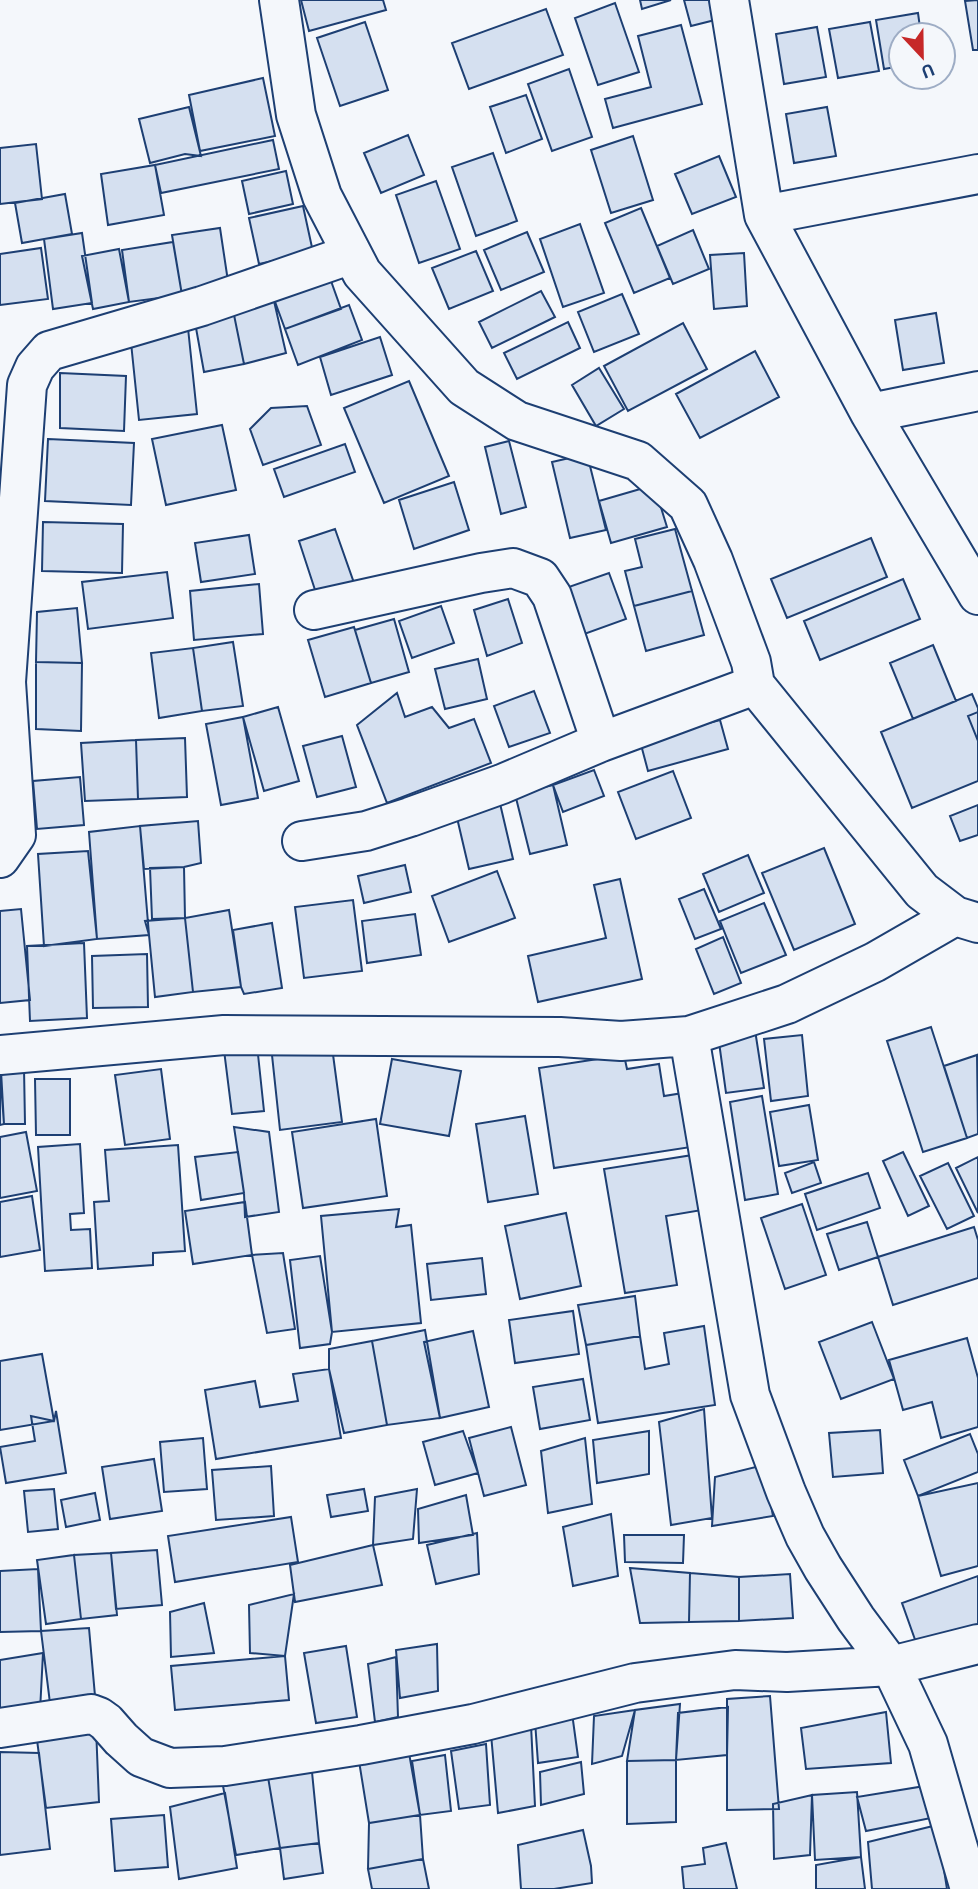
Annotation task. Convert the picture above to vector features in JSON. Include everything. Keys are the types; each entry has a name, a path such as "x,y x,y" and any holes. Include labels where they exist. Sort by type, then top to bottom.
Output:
{"street":[{"path":"279,0 296,115 322,196 362,273 464,387 517,421 638,461 688,505 713,560 751,662 755,685 922,891 967,920"},
{"path":"732,1 764,215 870,412 978,594"},
{"path":"764,215 978,174"},
{"path":"0,858 16,835 6,682 26,385 36,367 49,351 202,306 352,254"},
{"path":"870,412 978,391"},
{"path":"314,610 513,568 540,578 552,596 601,742"},
{"path":"302,841 366,831 410,817 755,685"},
{"path":"0,1055 224,1035 560,1037 621,1041 689,1036 787,1004 967,920"},
{"path":"689,1036 750,1395 786,1492 806,1536 856,1619 891,1666 928,1744 970,1889"},
{"path":"0,1728 91,1714 106,1722 121,1740 141,1757 170,1768 225,1766 473,1724 635,1683 735,1670 788,1672 891,1666 978,1644"}],"building":[{"path":"301,0 383,0 386,10 309,31"},
{"path":"640,0 671,0 642,9"},
{"path":"684,0 713,0 719,19 691,26"},
{"path":"978,0 978,50 973,50 965,1"},
{"path":"615,3 639,72 598,85 575,18"},
{"path":"546,9 563,55 469,89 452,43"},
{"path":"918,13 919,21 887,21 887,68 884,69 876,20"},
{"path":"365,22 388,90 340,106 317,38"},
{"path":"870,22 879,71 838,78 829,29"},
{"path":"681,25 702,104 613,128 605,99 651,87 638,36"},
{"path":"817,27 826,77 784,84 776,34"},
{"path":"569,69 592,137 552,151 528,84"},
{"path":"263,78 275,136 200,151 189,95"},
{"path":"526,95 542,139 506,153 490,107"},
{"path":"189,107 201,156 185,154 150,163 139,119"},
{"path":"827,107 836,156 794,163 786,114"},
{"path":"408,135 424,175 381,193 364,153"},
{"path":"633,136 653,200 611,213 591,150"},
{"path":"273,140 279,169 161,193 155,165"},
{"path":"36,144 42,199 0,204 0,148"},
{"path":"493,153 517,221 476,236 452,167"},
{"path":"719,156 736,197 692,214 675,174"},
{"path":"155,165 164,215 108,225 101,174"},
{"path":"286,171 293,204 249,214 242,181"},
{"path":"436,181 460,249 419,263 396,195"},
{"path":"65,194 72,234 22,243 15,203"},
{"path":"303,206 313,252 259,264 249,218"},
{"path":"641,208 670,278 634,293 605,223"},
{"path":"580,224 604,293 563,307 540,239"},
{"path":"220,228 229,288 182,295 172,235"},
{"path":"693,230 709,269 673,284 657,246"},
{"path":"527,232 544,272 501,290 484,250"},
{"path":"82,233 92,303 53,309 44,239"},
{"path":"173,242 182,295 129,302 122,250"},
{"path":"41,248 48,299 0,305 0,254"},
{"path":"119,249 129,302 93,309 82,256"},
{"path":"476,251 493,291 449,309 432,268"},
{"path":"744,253 747,306 714,309 710,255"},
{"path":"326,267 341,309 285,329 270,288"},
{"path":"541,291 555,317 492,348 479,322"},
{"path":"622,294 639,334 594,352 578,312"},
{"path":"274,301 286,353 244,364 233,310"},
{"path":"349,305 362,340 298,365 285,329"},
{"path":"233,310 244,364 204,372 194,317"},
{"path":"936,313 944,363 903,370 895,320"},
{"path":"568,322 580,348 517,379 504,353"},
{"path":"683,323 707,369 628,411 604,366"},
{"path":"188,328 197,414 139,420 130,333"},
{"path":"380,337 392,375 331,395 320,357"},
{"path":"755,351 779,397 700,438 676,394"},
{"path":"599,368 624,409 596,426 572,385"},
{"path":"60,373 126,376 124,431 60,428"},
{"path":"409,381 449,476 384,503 344,408"},
{"path":"307,406 321,445 263,465 250,429 271,408"},
{"path":"222,425 236,490 166,505 152,439"},
{"path":"48,439 134,443 131,505 45,501"},
{"path":"509,441 526,507 501,514 485,447"},
{"path":"345,444 355,472 284,497 274,469"},
{"path":"587,454 606,530 570,538 552,462"},
{"path":"454,482 469,530 414,549 399,500"},
{"path":"654,485 667,527 611,543 599,501"},
{"path":"43,522 123,524 122,573 42,571"},
{"path":"335,529 354,583 317,596 299,541"},
{"path":"675,529 692,591 634,606 625,571 642,567 635,539"},
{"path":"249,535 255,574 201,582 195,543"},
{"path":"871,538 887,577 787,618 771,579"},
{"path":"167,572 173,618 88,629 82,582"},
{"path":"609,573 626,619 576,637 560,590"},
{"path":"903,579 920,619 820,660 804,621"},
{"path":"259,584 263,634 194,640 190,591"},
{"path":"692,591 704,635 646,651 634,606"},
{"path":"508,599 522,643 487,656 474,610"},
{"path":"441,606 454,643 412,658 399,621"},
{"path":"77,608 82,663 36,662 37,612"},
{"path":"394,619 409,672 371,683 355,630"},
{"path":"354,627 371,683 325,697 308,640"},
{"path":"233,642 243,706 202,711 193,648"},
{"path":"933,645 956,701 913,719 890,663"},
{"path":"193,648 202,711 159,718 151,653"},
{"path":"478,659 487,699 445,709 435,669"},
{"path":"36,662 82,663 81,731 36,729"},
{"path":"534,691 550,733 509,747 494,706"},
{"path":"397,693 405,717 432,707 449,728 474,719 491,763 387,803 357,725"},
{"path":"972,694 978,708 978,781 912,808 881,732"},
{"path":"278,707 299,781 264,791 243,717"},
{"path":"978,712 978,741 968,716"},
{"path":"243,717 258,798 221,805 206,724"},
{"path":"720,720 728,749 648,771 640,741"},
{"path":"342,736 356,787 317,797 303,746"},
{"path":"185,738 187,797 138,799 136,740"},
{"path":"136,740 138,799 85,801 81,743"},
{"path":"594,770 604,796 563,812 553,785"},
{"path":"673,771 691,818 636,839 618,792"},
{"path":"80,777 84,825 37,829 33,781"},
{"path":"553,785 567,845 530,854 515,794"},
{"path":"498,795 513,859 469,869 454,805"},
{"path":"978,805 978,835 960,841 950,816"},
{"path":"198,821 201,863 184,867 144,869 140,826"},
{"path":"140,826 149,935 97,939 89,832"},
{"path":"824,848 855,924 794,950 762,873"},
{"path":"88,851 97,939 44,946 38,854"},
{"path":"748,855 764,893 719,912 703,874"},
{"path":"405,865 411,892 364,903 358,876"},
{"path":"184,867 185,918 152,919 150,868"},
{"path":"497,871 515,918 449,942 432,896"},
{"path":"620,879 642,979 538,1002 528,956 606,938 594,885"},
{"path":"704,889 721,929 695,939 679,899"},
{"path":"353,900 362,971 304,978 295,907"},
{"path":"764,903 786,955 741,973 720,921"},
{"path":"21,909 30,1000 0,1003 0,911"},
{"path":"229,910 241,987 193,992 185,918"},
{"path":"415,914 421,955 367,963 362,921"},
{"path":"185,918 193,992 155,997 149,935 145,921"},
{"path":"272,923 282,988 244,994 233,930"},
{"path":"723,937 741,983 714,994 696,949"},
{"path":"84,943 87,1018 30,1021 27,946"},
{"path":"147,954 148,1007 93,1008 92,956"},
{"path":"931,1027 967,1138 923,1152 887,1041"},
{"path":"755,1030 764,1088 726,1093 718,1035"},
{"path":"802,1035 808,1096 771,1101 764,1039"},
{"path":"257,1045 264,1111 232,1114 224,1050"},
{"path":"332,1047 342,1122 280,1130 272,1055"},
{"path":"624,1055 627,1069 659,1064 664,1096 683,1093 691,1147 554,1168 539,1068"},
{"path":"977,1055 978,1134 967,1138 944,1066"},
{"path":"392,1059 461,1071 449,1136 380,1124"},
{"path":"24,1068 25,1124 4,1124 1,1071"},
{"path":"161,1069 170,1139 125,1145 115,1075"},
{"path":"0,1071 4,1124 0,1125"},
{"path":"35,1079 70,1079 70,1135 36,1135"},
{"path":"762,1096 778,1194 745,1200 730,1102"},
{"path":"809,1105 818,1160 779,1166 770,1112"},
{"path":"525,1116 538,1194 488,1202 476,1124"},
{"path":"376,1119 387,1196 303,1208 292,1132"},
{"path":"234,1127 269,1132 279,1212 245,1217"},
{"path":"26,1132 37,1191 0,1198 0,1137"},
{"path":"80,1144 84,1213 70,1214 71,1230 90,1229 92,1268 45,1271 38,1147"},
{"path":"178,1145 185,1251 153,1253 153,1265 98,1269 94,1202 109,1201 105,1150"},
{"path":"238,1152 244,1193 201,1200 195,1157"},
{"path":"903,1152 929,1206 908,1216 883,1161"},
{"path":"699,1154 708,1209 666,1216 677,1285 625,1293 604,1169"},
{"path":"978,1157 978,1213 956,1168"},
{"path":"814,1162 821,1183 792,1193 785,1173"},
{"path":"948,1163 974,1216 947,1229 920,1176"},
{"path":"868,1173 880,1208 817,1230 805,1194"},
{"path":"32,1196 40,1250 0,1257 0,1202"},
{"path":"245,1202 252,1255 193,1264 185,1211"},
{"path":"802,1204 826,1275 785,1289 761,1218"},
{"path":"399,1209 396,1227 411,1225 421,1323 332,1332 321,1216"},
{"path":"566,1213 581,1286 520,1299 505,1226"},
{"path":"867,1222 878,1257 839,1270 827,1234"},
{"path":"974,1227 978,1240 978,1278 893,1305 878,1257"},
{"path":"283,1253 295,1329 267,1333 252,1255"},
{"path":"320,1256 332,1332 330,1344 300,1348 290,1260"},
{"path":"482,1258 486,1294 431,1300 427,1264"},
{"path":"635,1296 640,1336 586,1345 578,1305"},
{"path":"573,1311 579,1354 515,1363 509,1320"},
{"path":"872,1322 894,1379 841,1399 819,1342"},
{"path":"704,1326 715,1405 598,1423 586,1345 640,1336 645,1369 669,1364 664,1333"},
{"path":"425,1330 440,1418 387,1425 372,1341"},
{"path":"473,1331 489,1407 440,1418 424,1342"},
{"path":"967,1338 978,1378 978,1427 941,1438 932,1402 903,1410 889,1360"},
{"path":"372,1341 387,1425 344,1433 329,1369 329,1349"},
{"path":"42,1354 54,1421 0,1430 0,1361"},
{"path":"329,1369 341,1438 216,1459 205,1390 255,1381 260,1407 298,1401 293,1374"},
{"path":"583,1379 590,1420 540,1429 533,1387"},
{"path":"704,1409 712,1518 671,1525 659,1422"},
{"path":"56,1411 66,1473 6,1483 0,1447 35,1441 31,1416 54,1421"},
{"path":"511,1427 526,1485 484,1496 469,1438"},
{"path":"880,1430 883,1473 833,1477 829,1433"},
{"path":"463,1431 478,1473 435,1485 423,1442"},
{"path":"649,1431 649,1474 597,1483 593,1440"},
{"path":"970,1434 978,1454 978,1472 918,1496 904,1460"},
{"path":"203,1438 207,1489 164,1492 160,1442"},
{"path":"585,1438 592,1504 548,1513 541,1451"},
{"path":"154,1459 162,1511 110,1519 102,1467"},
{"path":"764,1465 773,1516 712,1526 715,1477"},
{"path":"271,1466 274,1516 216,1520 212,1470"},
{"path":"978,1483 978,1566 941,1576 918,1496"},
{"path":"54,1489 58,1529 28,1532 24,1491"},
{"path":"364,1489 368,1511 331,1517 327,1495"},
{"path":"417,1489 413,1539 373,1545 375,1497"},
{"path":"95,1493 100,1520 66,1527 61,1500"},
{"path":"466,1495 473,1535 419,1543 418,1509"},
{"path":"611,1514 618,1576 573,1586 563,1527"},
{"path":"291,1517 298,1562 175,1582 168,1536"},
{"path":"477,1533 479,1574 436,1584 427,1545"},
{"path":"624,1535 684,1535 683,1563 625,1562"},
{"path":"373,1545 382,1585 295,1602 290,1565"},
{"path":"157,1550 162,1605 116,1609 111,1553"},
{"path":"111,1553 117,1615 81,1619 74,1555"},
{"path":"74,1555 81,1619 46,1624 37,1560"},
{"path":"630,1568 690,1573 689,1622 640,1623"},
{"path":"38,1569 41,1631 0,1632 0,1571"},
{"path":"690,1573 739,1577 739,1621 689,1622"},
{"path":"790,1574 793,1618 739,1621 739,1577"},
{"path":"978,1576 978,1626 918,1648 902,1603"},
{"path":"294,1594 285,1656 250,1653 249,1605"},
{"path":"204,1603 214,1653 171,1657 170,1612"},
{"path":"89,1628 95,1696 50,1703 41,1631"},
{"path":"437,1644 438,1691 400,1698 396,1650"},
{"path":"346,1646 357,1717 316,1723 304,1653"},
{"path":"43,1653 40,1711 0,1716 0,1660"},
{"path":"285,1656 289,1700 175,1710 171,1666"},
{"path":"396,1657 398,1717 375,1722 368,1664"},
{"path":"770,1696 779,1809 727,1810 727,1699"},
{"path":"680,1704 676,1760 627,1761 635,1710"},
{"path":"728,1707 727,1755 676,1760 678,1713"},
{"path":"635,1710 622,1756 592,1764 594,1716"},
{"path":"886,1712 891,1763 806,1769 801,1728"},
{"path":"572,1713 578,1757 538,1763 535,1721"},
{"path":"531,1725 535,1806 498,1813 491,1734"},
{"path":"96,1727 99,1802 46,1808 37,1740"},
{"path":"486,1744 490,1805 459,1809 451,1751"},
{"path":"0,1752 39,1753 50,1849 0,1855"},
{"path":"409,1753 420,1815 369,1823 359,1761"},
{"path":"445,1755 451,1811 420,1815 412,1761"},
{"path":"676,1760 676,1822 627,1824 627,1761"},
{"path":"581,1762 584,1794 541,1805 540,1772"},
{"path":"312,1772 319,1843 280,1848 268,1777"},
{"path":"268,1777 280,1848 236,1855 223,1786"},
{"path":"925,1786 931,1818 866,1831 857,1797"},
{"path":"857,1792 861,1857 815,1860 812,1795"},
{"path":"225,1793 237,1868 179,1879 170,1807"},
{"path":"812,1795 810,1855 774,1859 773,1804"},
{"path":"164,1815 168,1867 115,1871 111,1819"},
{"path":"420,1815 423,1859 368,1869 369,1823"},
{"path":"937,1825 947,1889 872,1889 868,1842"},
{"path":"583,1830 592,1883 554,1889 521,1889 518,1845"},
{"path":"319,1843 323,1873 284,1879 280,1848"},
{"path":"726,1843 737,1889 684,1889 682,1867 705,1864 703,1848"},
{"path":"861,1857 865,1889 816,1889 816,1865"},
{"path":"423,1859 429,1889 372,1889 368,1869"}]}
